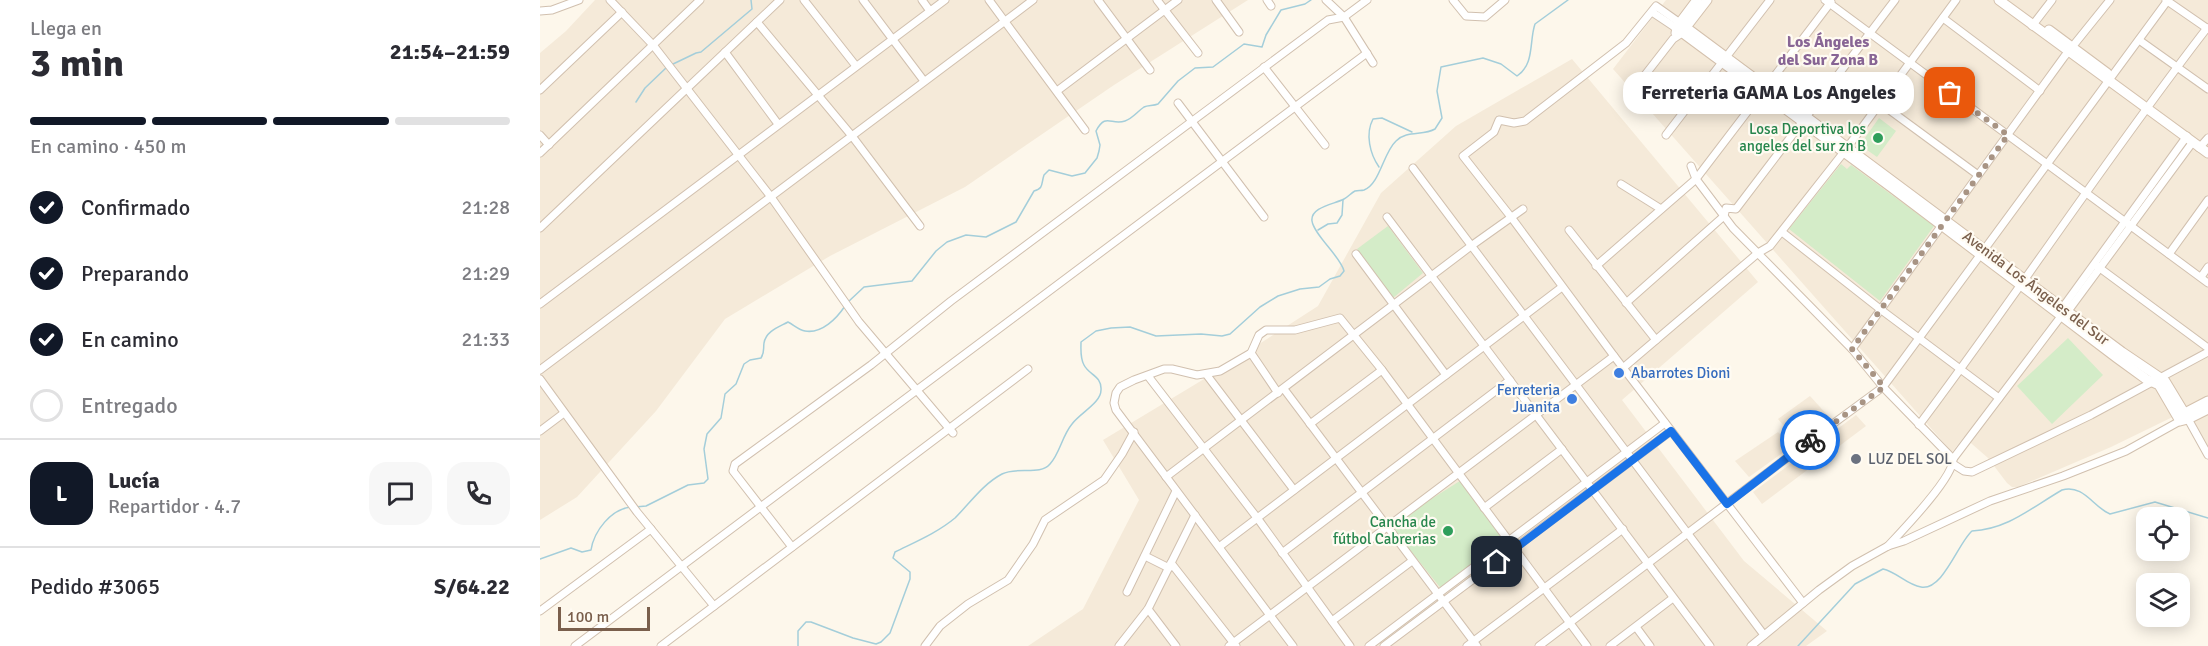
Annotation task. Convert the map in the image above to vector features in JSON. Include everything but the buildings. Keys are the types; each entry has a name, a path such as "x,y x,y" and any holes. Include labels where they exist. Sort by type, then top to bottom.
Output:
{"street":[{"path":"540,12 579,0"},
{"path":"610,0 653,45 672,69 771,197 859,322 951,431"},
{"path":"540,153 700,0"},
{"path":"540,228 780,0"},
{"path":"804,0 855,66"},
{"path":"863,0 924,81"},
{"path":"922,0 930,11"},
{"path":"540,304 945,0"},
{"path":"989,0 1085,130"},
{"path":"540,370 1033,0"},
{"path":"1098,0 1150,70"},
{"path":"1157,0 1198,53"},
{"path":"1057,92 1178,0"},
{"path":"1216,0 1239,32"},
{"path":"792,548 734,471 735,465 886,354 961,294 1264,67 1328,20 1344,17 1367,0"},
{"path":"1452,0 1466,16 1485,17 1504,0"},
{"path":"1631,93 1681,28 1697,0"},
{"path":"1681,28 1707,0"},
{"path":"1666,135 1770,0"},
{"path":"1626,303 1724,216 1726,208 1736,209 1895,0"},
{"path":"1623,368 1770,246 1846,149 1956,0"},
{"path":"1999,0 2034,23 2104,78 2197,145"},
{"path":"2009,0 2034,23"},
{"path":"2034,23 2052,0"},
{"path":"1852,349 2070,50 2110,0"},
{"path":"1539,646 1884,387 2167,0 2207,29 2147,107 1961,370 1919,425"},
{"path":"1596,266 1696,179 1766,90 1829,1 2208,283"},
{"path":"1327,2 1344,17 1373,63"},
{"path":"1803,603 1463,156 1494,132 1499,120 1514,123 1525,121 1626,43 1656,6 1681,28 1944,223"},
{"path":"540,90 622,12"},
{"path":"1942,18 2040,91"},
{"path":"757,22 852,136 920,226"},
{"path":"2139,40 2208,89"},
{"path":"725,52 778,124"},
{"path":"575,646 1367,53"},
{"path":"1264,67 1325,145"},
{"path":"1178,103 1264,217"},
{"path":"1880,103 1978,175"},
{"path":"540,135 549,145"},
{"path":"1888,546 1945,479 1953,461 2128,224 2197,145 2208,138"},
{"path":"1691,166 1696,179 1724,216 1758,254 1852,349 1884,387 1964,471 1972,472 2072,425 2208,350 2097,266"},
{"path":"1413,168 1764,634"},
{"path":"1621,184 1661,209"},
{"path":"2169,254 2208,200"},
{"path":"1166,477 1471,246 1522,210"},
{"path":"1387,218 1594,489 1710,646"},
{"name":"Avenida Los Ángeles del Sur","path":"1944,223 2064,311 2136,371 2157,380 2184,418"},
{"path":"1569,230 1656,340"},
{"path":"1782,232 1999,398"},
{"path":"1356,254 1446,375"},
{"path":"2201,277 2208,267"},
{"path":"1219,547 1562,287"},
{"path":"1293,646 1116,410 1114,398 1119,387 1164,369 1197,375 1226,369 1251,353 1259,335 1270,329 1295,330 1340,318 1382,370 1587,646"},
{"path":"1251,353 1336,457 1472,644 1623,529"},
{"path":"1145,556 1170,566 1233,645 1614,356"},
{"path":"661,646 951,431 1028,369"},
{"path":"1310,424 1382,370"},
{"path":"1206,374 1294,490"},
{"path":"1148,376 1258,519 1350,646"},
{"path":"540,379 651,529 714,606"},
{"path":"1282,553 1510,380"},
{"path":"1751,646 1852,566 1888,546 1904,541 1990,501 2126,451 2184,418 2208,401"},
{"path":"2184,418 2208,409"},
{"path":"540,431 564,413"},
{"path":"2184,418 2208,455"},
{"path":"1369,646 1665,423"},
{"path":"1384,646 1671,431"},
{"path":"925,646 940,626 968,604 1008,580 1033,544 1045,520 1104,480 1134,432"},
{"path":"1484,508 1562,449"},
{"path":"1127,592 1176,491"},
{"path":"1119,646 1148,609 1195,515"},
{"path":"540,611 651,529"},
{"path":"1332,621 1412,561"},
{"path":"1610,646 1673,598"},
{"path":"1148,609 1176,646"},
{"path":"1636,627 1650,646"}],"shaded area":[{"path":"595,0 1248,0 1114,85 965,187 830,256 725,319 656,411 577,497 540,520 540,53 566,31"},
{"path":"1666,0 2208,0 2208,447 2187,410 2111,447 2018,487 2012,487 2007,483 1988,458 1964,437 1952,452 1613,69"},
{"path":"1572,59 1758,282 1622,400 1744,561 1827,631 1806,646 1028,646 1083,609 1139,500 1103,440 1214,373 1318,306 1381,193 1456,126"},
{"path":"1810,396 1829,417 1796,440 1778,419"},
{"path":"1856,415 1866,426 1762,504 1753,492"},
{"path":"1778,432 1791,447 1749,477 1735,461"}],"green space":[{"name":"Losa Deportiva los angeles del sur zn B","path":"1879,118 1896,131 1877,157 1860,145"},
{"path":"1841,164 1847,169 1851,165 1934,226 1880,301 1789,229"},
{"path":"1388,226 1423,273 1393,298 1357,249"},
{"path":"2068,338 2103,375 2052,424 2017,386"},
{"name":"Cancha de fútbol Cabrerias","path":"1463,479 1506,538 1443,591 1390,525"}],"waterway":[{"path":"671,65 701,52 752,9 751,0"},
{"path":"848,302 864,287 912,281 936,251 947,242 966,235 986,237 1016,222 1034,191 1041,187 1044,175 1049,170 1072,176 1085,173 1097,158 1100,145 1096,131 1103,122 1125,121 1144,107 1158,104 1178,81 1195,68 1213,67 1244,44 1262,47 1266,35 1281,10 1305,4 1311,0"},
{"path":"798,646 798,631 806,622 853,638 876,644 881,642 890,633 910,579 910,572 893,558 895,552 926,537 955,518 983,488 1002,474 1040,470 1050,464 1072,424 1094,404 1100,395 1101,385 1086,368 1081,354 1081,342 1096,331 1130,327 1156,336 1201,334 1222,336 1230,334 1260,307 1278,296 1300,289 1319,287 1330,279 1340,276 1344,271 1342,265 1314,227 1312,216 1315,212 1344,199 1355,191 1369,187 1378,175 1392,146 1400,138 1435,129 1442,118 1437,91 1441,67 1483,58 1501,64 1517,76 1527,65 1535,24 1568,0"},
{"path":"636,102 645,88 667,67"},
{"path":"1379,167 1373,156 1369,137 1373,119 1382,118 1412,132"},
{"path":"1318,230 1328,224 1337,223 1342,215 1343,200"},
{"path":"635,507 646,506 688,485 704,483 708,479 704,449 707,434 721,418 725,394 736,384 744,364 761,358 765,339 770,332 788,322 803,330 823,328 845,306"},
{"path":"1798,646 1855,584 1883,569 1916,586 1929,586 1943,574 1972,531 2008,522 2062,490 2076,490 2110,514 2155,502 2208,518"},
{"path":"540,559 571,548 582,552 591,550 596,536 610,516 631,507"}],"way so far":[{"path":"1810,440 1884,387 1852,349 2008,135 1950,93"}],"place":[{"name":"Ferreteria GAMA Los Angeles","path":"1950,93"},
{"name":"Losa Deportiva los angeles del sur zn B","path":"1878,138"},
{"name":"Abarrotes Dioni","path":"1619,373"},
{"name":"Ferreteria Juanita","path":"1572,399"},
{"name":"LUZ DEL SOL","path":"1856,459"},
{"name":"Cancha de fútbol Cabrerias","path":"1448,531"}],"district":[{"name":"Los Ángeles del Sur Zona B","path":"1828,50"}],"route":[{"path":"1497,562 1671,431 1727,504 1810,440"}]}
